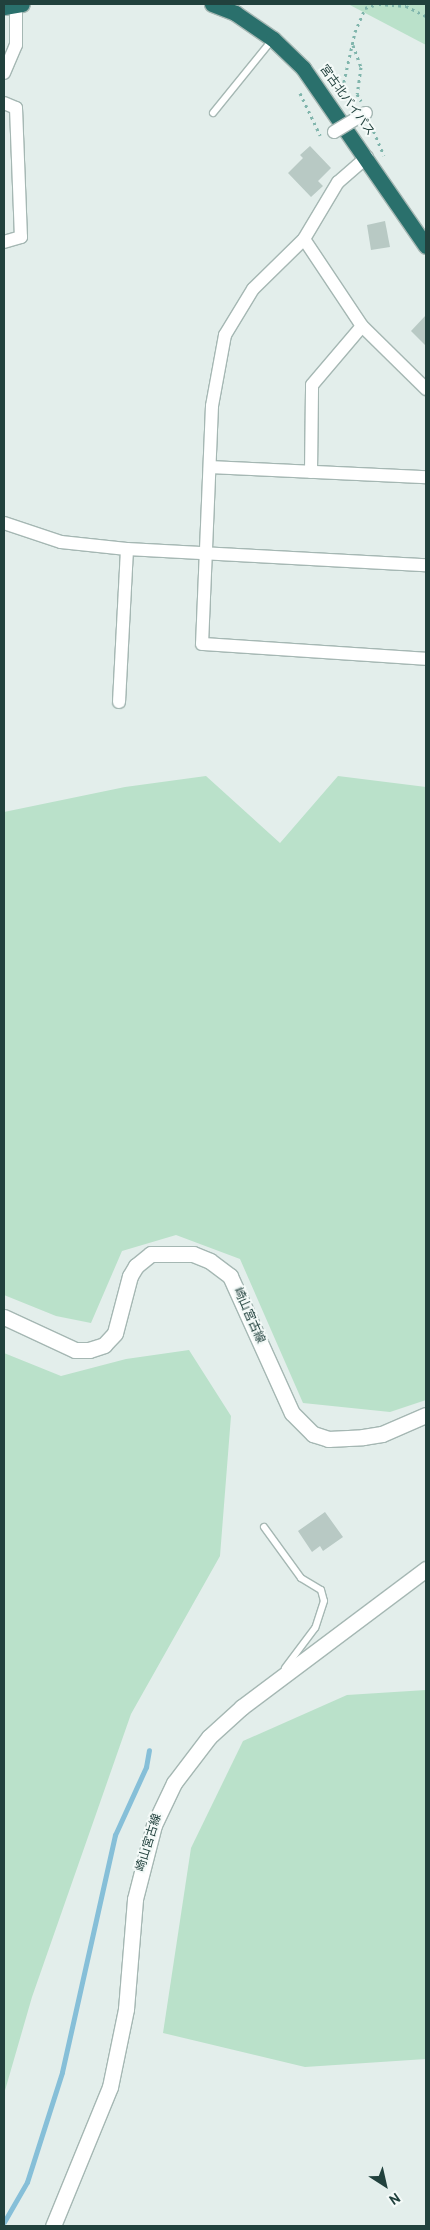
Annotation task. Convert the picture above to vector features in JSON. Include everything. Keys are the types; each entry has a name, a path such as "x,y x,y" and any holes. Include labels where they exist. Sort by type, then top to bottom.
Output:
{"highway":[{"name":"宮古北バイパス","path":"212,4 235,12 273,39 303,68 421,229 426,246"}],"main road":[{"name":"崎山宮古線","path":"4,1317 75,1350 89,1350 104,1345 115,1333 130,1276 136,1266 151,1254 193,1254 210,1260 230,1276 292,1413 313,1434 328,1439 363,1438 382,1434 426,1415"},
{"name":"崎山宮古線","path":"53,2226 110,2086 126,2009 134,1899 161,1806 203,1743 278,1677 371,1613 426,1569"}],"street":[{"path":"4,73 16,45 15,5"},
{"path":"4,103 16,108 21,237 4,242"},
{"path":"334,132 366,114"},
{"path":"367,156 338,182 304,239 253,289 225,335 212,406 202,644 426,659"},
{"path":"304,239 362,326 426,389"},
{"path":"310,472 312,385 362,326"},
{"path":"210,467 426,477"},
{"path":"4,523 61,542 127,549 426,565"},
{"path":"119,702 127,549"}],"lane":[{"path":"213,113 273,39"},
{"path":"264,1527 301,1578 321,1590 324,1601 315,1628 278,1677"}],"path":[{"path":"336,112 352,44 365,8 378,4 406,6 426,16"},
{"path":"352,44 362,67 357,94 384,155"},
{"path":"298,89 322,139"}],"green space":[{"path":"348,4 426,4 426,45"},
{"path":"206,776 280,843 338,776 426,787 426,1400 390,1412 303,1403 240,1259 176,1235 122,1251 91,1323 56,1316 4,1295 4,812 125,787"},
{"path":"189,1350 231,1416 220,1556 131,1714 32,1997 4,2094 4,1353 61,1376 126,1359"},
{"path":"426,1690 426,2059 305,2067 163,2033 191,1848 243,1741 347,1695"}],"building":[{"path":"310,146 331,168 318,181 323,186 311,197 288,173 303,158 300,155"},
{"path":"385,221 390,247 371,250 367,225"},
{"path":"426,315 426,346 411,331"},
{"path":"325,1512 343,1537 323,1551 320,1546 312,1552 298,1531"}],"waterway":[{"path":"4,2222 27,2182 62,2072 115,1835 146,1767 149,1750"}]}
